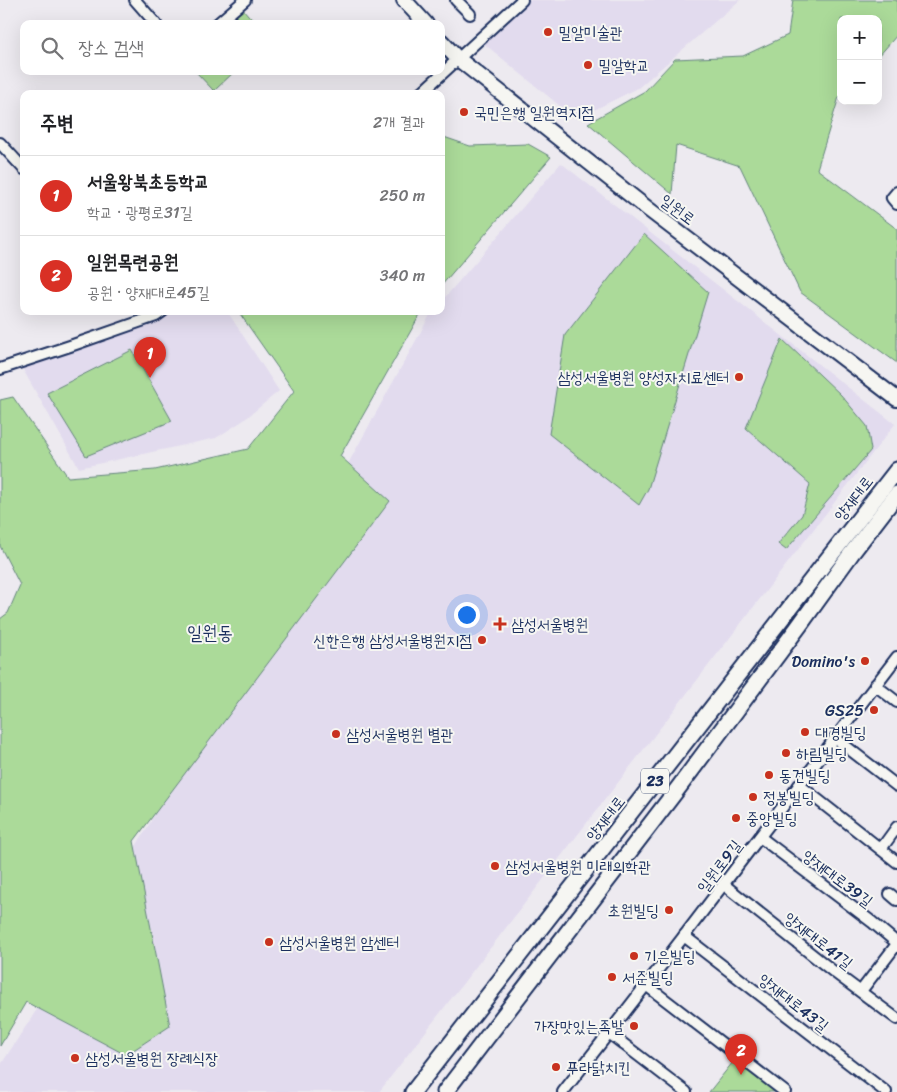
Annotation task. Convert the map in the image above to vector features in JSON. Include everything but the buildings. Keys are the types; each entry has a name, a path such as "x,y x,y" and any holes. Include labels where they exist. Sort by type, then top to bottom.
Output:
{"main road":[{"name":"양재대로","path":"413,1092 897,470"},
{"name":"양재대로","path":"445,1092 678,787 897,494"}],"street":[{"path":"134,0 152,20"},
{"path":"222,20 245,0"},
{"path":"404,0 422,20"},
{"path":"456,0 470,14"},
{"path":"445,70 522,0"},
{"name":"일원로","path":"445,45 457,58 648,209 897,399"},
{"path":"424,90 440,75"},
{"path":"0,143 20,165"},
{"path":"897,192 892,198 897,204"},
{"path":"0,369 70,346 152,315"},
{"name":"일원로9길","path":"568,1090 609,1033 897,656"},
{"path":"875,685 897,702"},
{"path":"835,738 897,786"},
{"path":"799,785 897,862"},
{"path":"881,849 897,827"},
{"name":"양재대로39길","path":"760,837 872,922 897,944"},
{"name":"양재대로41길","path":"724,884 834,972 897,1019"},
{"name":"양재대로43길","path":"684,936 886,1092"},
{"path":"861,991 897,944"},
{"path":"646,986 785,1092"},
{"path":"609,1033 686,1092"}],"shaded area":[{"name":"밀알학교","path":"528,0 740,0 638,88 576,119 482,42"},
{"name":"삼성서울병원","path":"561,163 895,424 379,1092 0,1092 0,1066 45,997 150,823 430,315 445,315 445,297"},
{"path":"163,315 230,315 279,391 244,420 216,438 79,468 21,366"}],"green space":[{"path":"793,0 897,0 897,35 882,52 882,15 837,15 837,104 817,169 897,229 897,363 800,292 740,166 676,145 672,194 588,123 645,91 675,59 743,56 788,35"},
{"path":"242,8 252,20 228,20"},
{"path":"199,75 231,75 215,90"},
{"path":"445,137 470,146 528,144 551,157 445,281"},
{"path":"644,234 708,292 648,489 639,505 549,434 565,335"},
{"path":"241,315 420,315 340,456 390,501 134,841 170,1026 126,1055 26,1002 0,1046 0,619 8,613 20,585 0,546 0,400 13,397 68,477 155,470 248,449 294,391"},
{"path":"782,339 841,395 867,426 871,450 786,550 778,544 802,515 810,484 746,428"},
{"path":"132,350 172,421 86,456 47,393"},
{"path":"737,1057 781,1092 709,1092"}],"place":[{"name":"밀알미술관","path":"548,32"},
{"name":"밀알학교","path":"588,65"},
{"name":"국민은행 일원역지점","path":"464,112"},
{"name":"삼성서울병원 양성자치료센터","path":"739,377"},
{"name":"서울왕북초등학교","path":"150,378"},
{"name":"삼성서울병원","path":"500,624"},
{"name":"신한은행 삼성서울병원지점","path":"482,640"},
{"name":"Domino's","path":"865,661"},
{"name":"GS25","path":"874,710"},
{"name":"대경빌딩","path":"805,732"},
{"name":"삼성서울병원 별관","path":"336,734"},
{"name":"하림빌딩","path":"786,753"},
{"name":"동건빌딩","path":"769,775"},
{"name":"정봉빌딩","path":"753,797"},
{"name":"중앙빌딩","path":"736,818"},
{"name":"삼성서울병원 미래의학관","path":"495,866"},
{"name":"초원빌딩","path":"669,910"},
{"name":"삼성서울병원 암센터","path":"269,942"},
{"name":"기은빌딩","path":"634,956"},
{"name":"서준빌딩","path":"612,977"},
{"name":"가장맛있는족발","path":"634,1026"},
{"name":"삼성서울병원 장례식장","path":"75,1058"},
{"name":"푸라닭치킨","path":"556,1067"},
{"name":"일원목련공원","path":"741,1075"}],"district":[{"name":"일원동","path":"210,632"}]}
